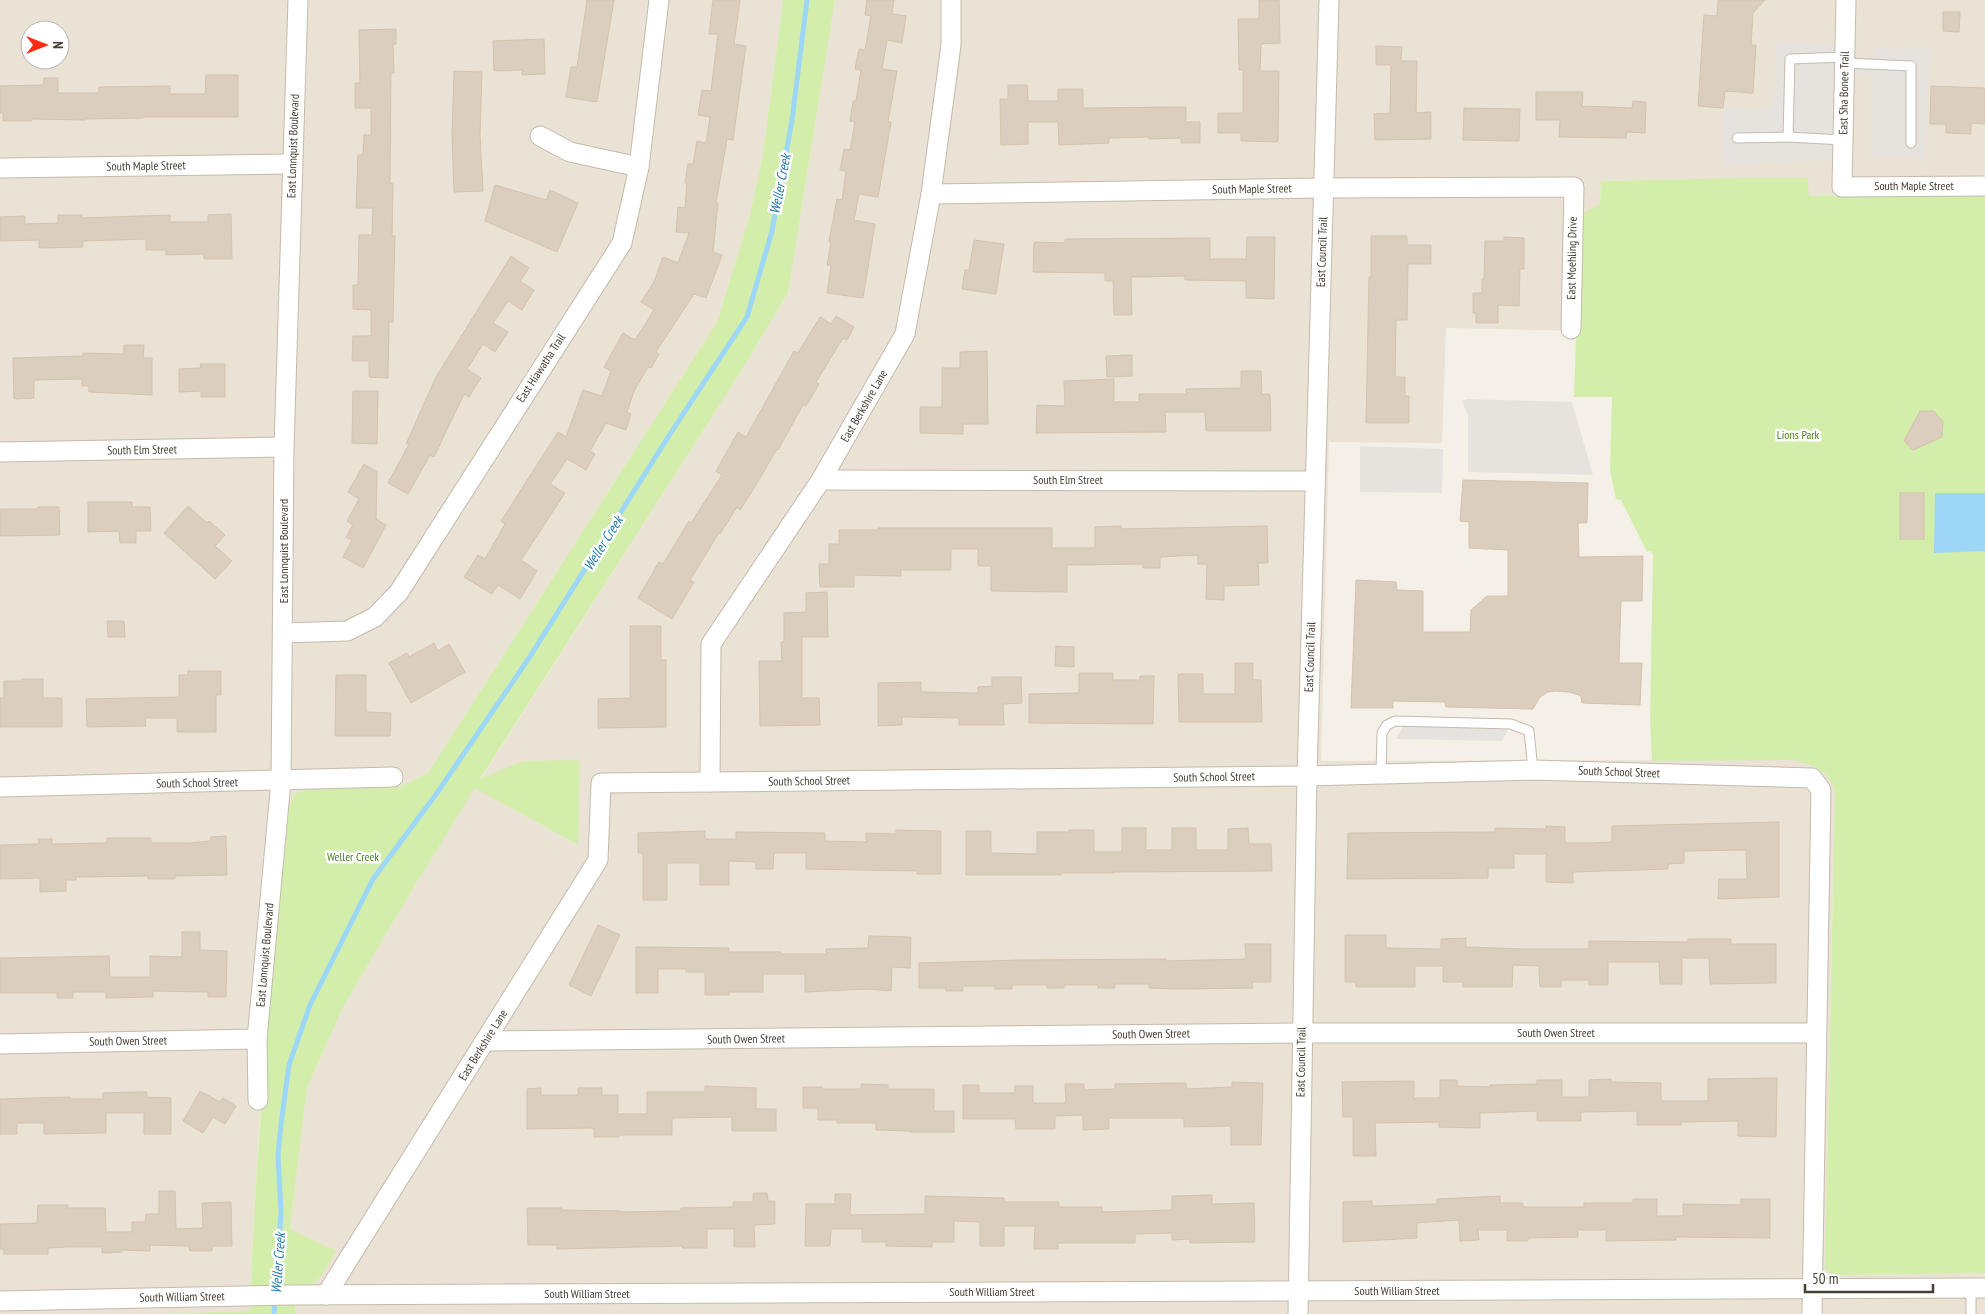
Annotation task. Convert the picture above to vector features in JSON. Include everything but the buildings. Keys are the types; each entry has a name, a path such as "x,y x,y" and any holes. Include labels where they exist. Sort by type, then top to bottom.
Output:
{"street":[{"name":"East Lonnquist Boulevard","path":"258,1100 257,1039 282,781 284,447 298,0"},
{"name":"East Hiawatha Trail","path":"283,633 347,631 375,617 399,592 622,243 639,167 659,0"},
{"name":"East Berkshire Lane","path":"710,782 711,644 821,480 905,334 931,194 951,46 951,0"},
{"name":"East Council Trail","path":"1298,1314 1301,1033 1307,776 1329,0"},
{"name":"East Sha Bonee Trail","path":"1842,187 1846,0"},
{"path":"540,136 570,152 639,167"},
{"name":"South Maple Street","path":"0,168 292,164"},
{"name":"South Maple Street","path":"1842,187 1985,186"},
{"name":"South Maple Street","path":"931,194 1324,188 1574,187"},
{"name":"East Moehling Drive","path":"1571,329 1574,187"},
{"name":"South Elm Street","path":"0,452 284,447"},
{"name":"South Elm Street","path":"821,480 1316,481"},
{"name":"South School Street","path":"601,783 1381,775 1533,770 1812,778 1821,790 1816,1032"},
{"name":"South School Street","path":"0,787 393,778"},
{"name":"East Berkshire Lane","path":"326,1295 598,860 601,783"},
{"path":"1812,1314 1816,1032"},
{"name":"South Owen Street","path":"486,1041 1301,1033 1816,1032"},
{"name":"South Owen Street","path":"0,1044 257,1039"},
{"name":"South William Street","path":"0,1301 290,1295 1978,1288"}],"lane":[{"path":"1788,137 1790,59 1845,60 1911,66 1911,142"},
{"path":"1737,138 1788,137 1843,140"},
{"path":"1381,775 1382,732 1387,725 1395,721 1511,724 1522,726 1530,731 1533,770"},
{"path":"1970,1314 1978,1288"}],"shaded area":[{"path":"0,0 783,0 763,154 749,218 717,322 428,773 399,787 304,790 294,794 289,806 261,1097 250,1312 0,1314"},
{"path":"835,0 1985,0 1985,194 1808,196 1808,178 1601,181 1600,204 1576,331 1446,328 1442,443 1329,442 1321,761 1794,760 1812,765 1828,775 1833,783 1835,792 1825,1268 1840,1275 1985,1273 1985,1314 295,1314 296,1288 290,1229 307,1088 343,1007 411,892 475,787 577,845 523,761 480,780 733,384 788,293"},
{"path":"1775,43 1835,44 1833,160 1723,164 1723,110 1767,109 1773,102 1775,90"},
{"path":"1875,47 1929,47 1926,157 1871,157 1873,74 1857,74 1857,58 1874,58"},
{"path":"1467,399 1572,402 1593,475 1468,472 1468,416 1462,401"},
{"path":"1360,446 1443,449 1442,493 1360,492"},
{"path":"1406,721 1511,724 1502,741 1396,739"}],"green space":[{"name":"Weller Creek","path":"783,0 835,0 788,293 733,384 480,779 523,761 580,760 578,845 475,788 343,1007 307,1088 290,1229 336,1251 317,1280 305,1287 296,1289 295,1314 162,1314 250,1311 252,1248 265,1058 289,806 294,794 304,790 399,787 428,773 717,322 749,218 763,154"},
{"name":"Lions Park","path":"1808,178 1809,196 1985,194 1985,1273 1840,1275 1830,1273 1825,1268 1835,792 1833,785 1820,770 1794,760 1652,761 1650,721 1653,554 1651,551 1647,552 1621,500 1616,499 1610,471 1612,397 1574,397 1580,215 1600,204 1601,181"}],"water":[{"path":"1935,493 1985,493 1985,551 1934,553"}],"waterway":[{"name":"Weller Creek","path":"276,1291 281,1211 278,1156 281,1124 289,1065 310,1005 373,879 437,793 529,658 670,434 747,317 772,231 792,120 807,0"},
{"name":"Weller Creek","path":"274,1314 275,1300"}]}
